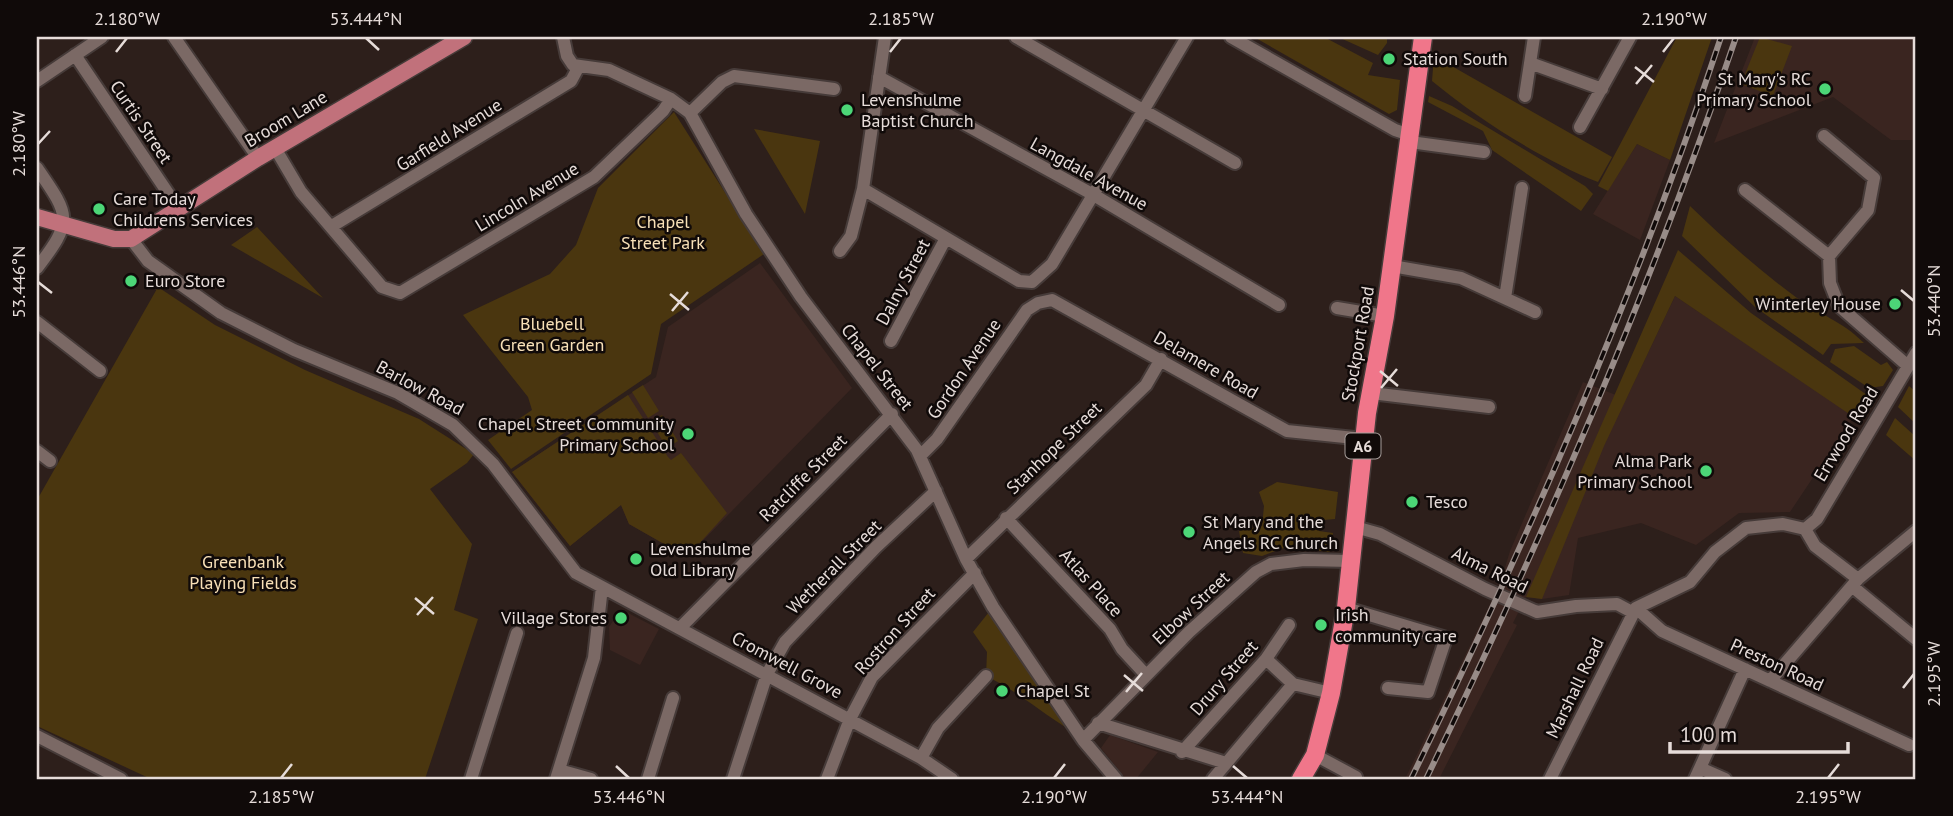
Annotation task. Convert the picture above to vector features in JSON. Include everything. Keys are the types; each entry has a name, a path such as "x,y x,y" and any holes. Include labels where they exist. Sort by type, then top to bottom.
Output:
{"highway":[{"name":"Stockport Road","path":"1301,779 1315,755 1331,693 1346,608 1364,439 1385,316 1422,44"}],"main road":[{"name":"Broom Lane","path":"131,239 258,158 464,37"},
{"path":"37,217 114,239 131,239"}],"street":[{"path":"37,81 102,37"},
{"path":"174,37 258,158"},
{"path":"563,37 569,61 578,68"},
{"path":"840,251 851,236 863,189 885,37"},
{"path":"1016,37 1234,163"},
{"path":"863,189 1019,281 1032,282 1052,264 1187,37"},
{"path":"1231,37 1410,138 1484,152"},
{"path":"1525,96 1535,37"},
{"path":"1580,127 1630,37"},
{"name":"Curtis Street","path":"75,55 178,208"},
{"path":"1530,63 1602,89"},
{"name":"Chapel Street","path":"578,68 612,64 690,113 746,214 856,373 892,414 920,456 966,559 993,607 1083,740 1116,779"},
{"name":"Garfield Avenue","path":"332,226 570,81 578,68"},
{"path":"690,113 722,82 734,76 834,89"},
{"name":"Langdale Avenue","path":"879,78 1092,194 1279,305"},
{"name":"Lincoln Avenue","path":"332,226 382,287 394,293 406,290 594,177 663,111 671,99"},
{"path":"1824,136 1874,178 1868,210 1829,256 1830,283 1839,306 1908,366"},
{"path":"275,148 301,192 332,226"},
{"path":"37,169 62,205 63,223 60,237 37,268"},
{"path":"1506,298 1522,188"},
{"path":"1745,190 1829,256"},
{"name":"Dalny Street","path":"891,341 946,238"},
{"name":"Barlow Road","path":"131,239 148,261 221,313 294,350 398,393 453,425 493,464 576,573 602,587"},
{"path":"1392,266 1461,278 1535,312"},
{"name":"Delamere Road","path":"1038,303 1052,300 1064,304 1287,431 1364,439"},
{"name":"Gordon Avenue","path":"920,456 937,439 1013,327 1027,310 1038,303"},
{"path":"1337,308 1385,316"},
{"path":"37,322 100,371"},
{"name":"Errwood Road","path":"1805,529 1816,519 1916,353"},
{"name":"Stanhope Street","path":"966,559 1006,517 1141,391 1161,359"},
{"path":"1371,393 1489,407"},
{"name":"Ratcliffe Street","path":"680,628 892,414"},
{"path":"37,451 50,461"},
{"name":"Wetherall Street","path":"733,779 767,674 785,642 876,547 936,491"},
{"name":"Atlas Place","path":"1006,517 1110,629 1122,649 1146,675"},
{"path":"1634,610 1690,582 1715,552 1746,528 1783,524 1805,529 1815,546 1916,639"},
{"name":"Alma Road","path":"1355,527 1380,534 1485,589 1536,612 1617,604 1634,610"},
{"path":"1770,681 1856,583 1916,531"},
{"name":"Elbow Street","path":"1083,740 1146,675 1256,572 1271,564 1304,559 1351,561"},
{"name":"Rostron Street","path":"827,779 850,719 872,677 975,573"},
{"path":"591,779 558,774 594,658 602,587"},
{"name":"Cromwell Grove","path":"602,587 850,719 921,758 952,779"},
{"path":"1346,608 1446,638 1428,692 1388,688"},
{"name":"Preston Road","path":"1634,610 1657,629 1909,745"},
{"name":"Marshall Road","path":"1550,779 1634,610"},
{"name":"Drury Street","path":"1182,752 1266,659 1289,625"},
{"path":"471,779 517,634"},
{"path":"1266,659 1293,684 1331,693"},
{"path":"1725,779 1698,774 1745,669"},
{"path":"921,758 938,728 986,676"},
{"path":"1213,779 1293,684"},
{"path":"648,779 673,698"},
{"path":"1098,723 1226,764"},
{"path":"37,736 121,779"},
{"path":"1315,755 1356,777"}],"shaded area":[{"name":"St Mary's RC Primary School","path":"1755,37 1916,37 1916,140 1891,140 1833,97 1714,143"},
{"path":"1637,144 1670,160 1640,240 1593,214"},
{"name":"Chapel Street Community Primary School","path":"760,263 852,388 687,557 629,524 621,505 570,546 512,472 656,377 668,327"},
{"name":"Alma Park Primary School","path":"1675,296 1854,416 1790,512 1739,513 1696,545 1641,523 1578,538 1569,595 1542,599 1526,597 1513,623 1517,625 1439,779 1405,779 1500,584 1510,551 1583,382 1626,399"},
{"path":"628,613 659,629 640,665 610,650 609,627 617,615"},
{"path":"1110,735 1158,752 1136,779 1126,779 1101,748"}],"green space":[{"path":"1254,37 1324,37 1373,63 1368,75 1400,80 1397,110 1389,114"},
{"path":"1338,37 1387,37 1387,43 1378,55"},
{"path":"1677,37 1712,37 1670,160 1637,144 1608,191 1598,186"},
{"path":"1760,37 1792,46 1773,96 1741,84"},
{"path":"1434,56 1612,157 1598,182 1533,150 1450,95 1432,81"},
{"path":"1429,96 1452,106 1585,186 1593,194 1581,211 1492,150 1483,131 1428,102"},
{"name":"Chapel Street Park","path":"674,112 764,254 661,324 651,374 511,469 488,440 532,410 528,397 463,315 550,274 576,245 598,188"},
{"path":"754,129 820,141 805,214"},
{"path":"1690,206 1769,276 1864,343 1831,344 1823,355 1755,307 1682,236"},
{"path":"257,227 323,298 231,245"},
{"path":"1678,250 1751,313 1874,400 1861,422 1675,296 1604,446 1542,599 1526,597"},
{"name":"Greenbank Playing Fields","path":"158,287 215,325 305,370 419,419 474,454 467,463 430,489 472,544 454,610 478,619 425,779 151,779 37,726 37,500"},
{"path":"1854,346 1881,365 1887,362 1893,370 1883,386 1869,388 1830,362 1835,349"},
{"path":"643,385 659,411 648,418 632,392"},
{"path":"1909,386 1916,392 1916,424 1898,407"},
{"path":"628,395 668,457 671,460 681,453 727,513 687,557 629,524 621,505 570,546 512,472"},
{"path":"662,415 678,441 667,448 651,422"},
{"path":"1895,418 1916,437 1916,461 1886,435"},
{"path":"1277,482 1338,492 1335,519 1319,523 1319,531 1333,533 1330,552 1286,547 1262,556 1243,553 1239,531 1262,526 1264,506 1259,492"},
{"path":"993,607 1079,735 986,676 987,652 973,632"}],"railway":[{"path":"1411,779 1538,506 1617,320 1654,227 1721,37"},
{"path":"1426,779 1512,597 1593,413 1668,226 1736,37"}],"place":[{"name":"Station South","path":"1389,59"},
{"name":"St Mary's RC Primary School","path":"1825,89"},
{"name":"Levenshulme Baptist Church","path":"847,110"},
{"name":"Care Today Childrens Services","path":"99,209"},
{"name":"Euro Store","path":"131,281"},
{"name":"Winterley House","path":"1895,304"},
{"name":"Chapel Street Community Primary School","path":"688,434"},
{"name":"Alma Park Primary School","path":"1706,471"},
{"name":"Tesco","path":"1412,502"},
{"name":"St Mary and the Angels RC Church","path":"1189,532"},
{"name":"Levenshulme Old Library","path":"636,559"},
{"name":"Village Stores","path":"621,618"},
{"name":"Irish community care","path":"1321,625"},
{"name":"Chapel St","path":"1002,691"}],"park label":[{"name":"Bluebell Green Garden","path":"552,334"}]}
